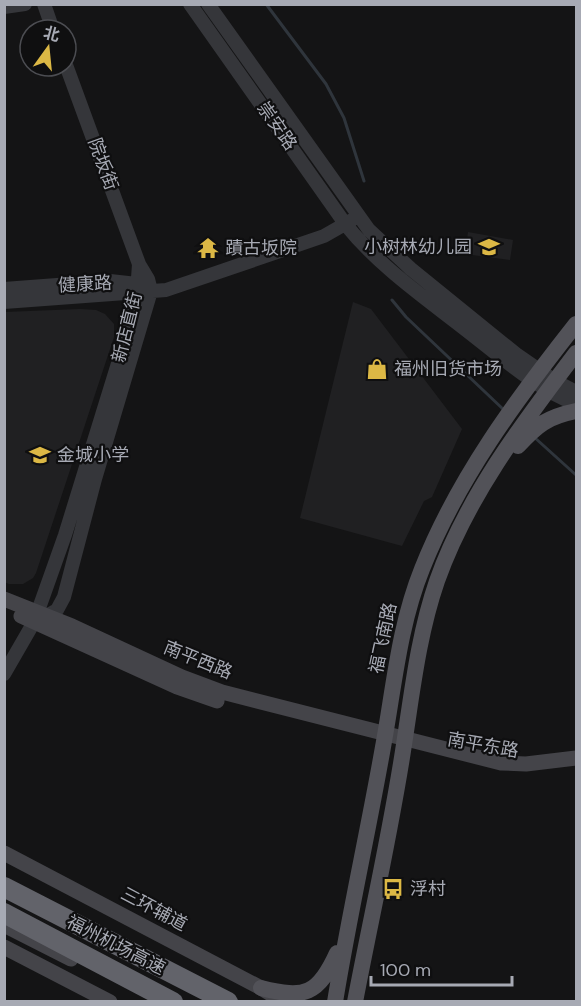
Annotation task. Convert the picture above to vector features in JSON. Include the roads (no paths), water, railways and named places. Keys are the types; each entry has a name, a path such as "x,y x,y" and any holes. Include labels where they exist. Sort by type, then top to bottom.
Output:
{"highway":[{"name":"福州机场高速","path":"4,887 228,1002"},
{"name":"福州机场高速","path":"4,913 173,1002"}],"main road":[{"name":"福飞南路","path":"335,1002 402,633 421,572 457,493 515,405 576,324"},
{"path":"355,1002 404,744 417,660 437,581 457,535 490,474 539,416 551,386 576,353"},
{"path":"539,416 576,411"},
{"name":"南平西路","path":"4,599 40,617 203,686 384,739"},
{"name":"南平西路","path":"4,610 40,617"},
{"name":"南平东路","path":"384,739 497,770 532,772 576,766"},
{"name":"南平东路","path":"404,744 501,763 526,764 576,758"},
{"name":"三环辅道","path":"4,853 284,1002"},
{"path":"261,988 285,994 301,994 317,986 328,972 338,950 351,906"},
{"path":"4,925 153,1002"},
{"path":"4,947 110,1002"},
{"path":"361,970 369,1002"}],"street":[{"path":"4,8 25,4"},
{"name":"崇安路","path":"197,6 351,220 365,247 400,279 536,376"},
{"name":"院坂街","path":"71,78 139,264"},
{"path":"351,220 369,230 394,255 536,376 576,404"},
{"name":"健康路","path":"4,289 110,281 166,290 324,236 351,220"},
{"name":"新店直街","path":"40,617 57,610 64,597 144,288 139,264"},
{"name":"健康路","path":"4,302 144,288"},
{"name":"新店直街","path":"4,674 40,617 132,318 144,288"},
{"path":"551,386 576,392"}],"waterway":[{"path":"266,4 326,84 344,118 364,181"},
{"path":"392,300 406,317 504,410"},
{"path":"534,437 576,475"}],"place":[{"name":"小树林幼儿园","path":"489,247"},
{"name":"蹟古坂院","path":"208,248"},
{"name":"福州旧货市场","path":"377,369"},
{"name":"金城小学","path":"40,455"},
{"name":"浮村","path":"393,889"}]}
